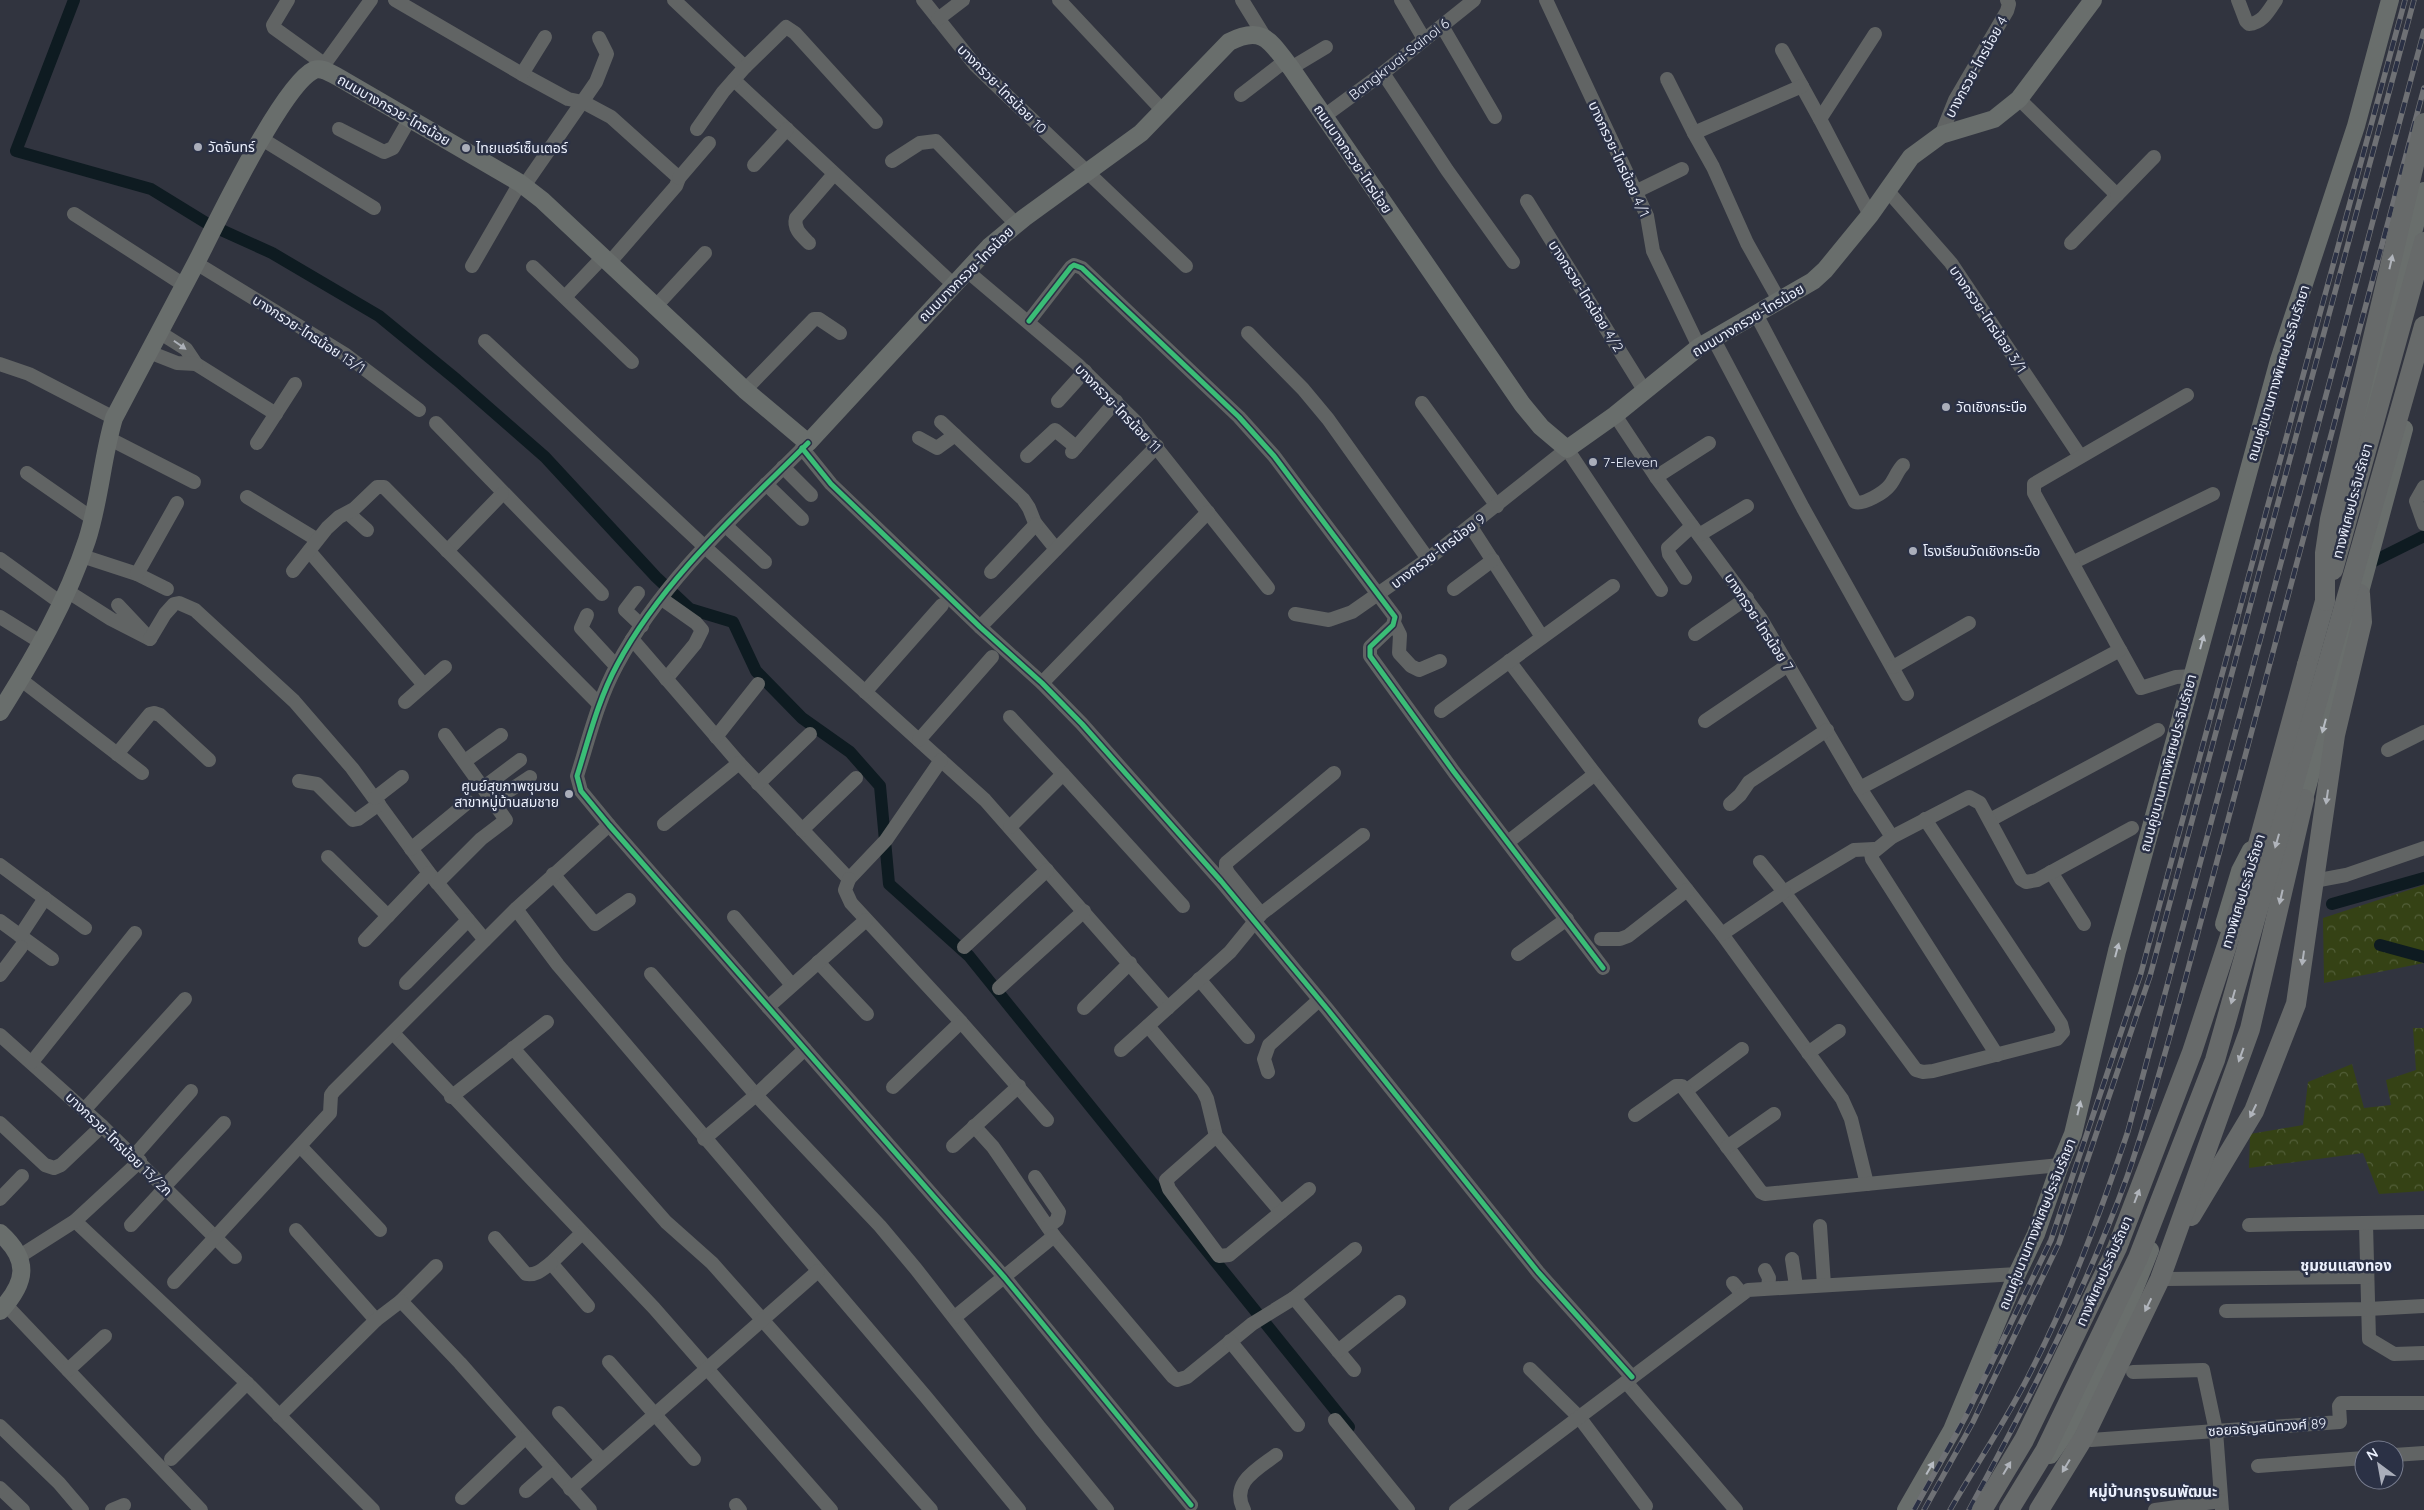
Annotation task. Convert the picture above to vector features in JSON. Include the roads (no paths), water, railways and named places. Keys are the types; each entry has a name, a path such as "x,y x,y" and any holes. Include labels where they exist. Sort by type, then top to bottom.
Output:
{"highway":[{"path":"2325,601 2325,553 2330,519 2424,123"},
{"name":"ทางพิเศษประจิมรัถยา","path":"1982,1510 2024,1440 2117,1248 2192,1052 2248,881 2424,242"},
{"name":"ทางพิเศษประจิมรัถยา","path":"2009,1510 2045,1452 2138,1258 2215,1060 2424,326"},
{"path":"2174,1239 2194,1212 2254,1111 2296,1004 2335,735 2362,622 2362,586"},
{"path":"2039,1510 2084,1437 2154,1293 2250,1029 2304,799"}],"main road":[{"name":"ถนนบางกรวย-ไทรน้อย","path":"0,712 42,643 82,556 93,519 108,438 114,418 211,231 262,139 293,89 309,73 323,67 409,120 522,185 606,259 745,390 800,450 967,271 1016,224 1141,133 1164,112 1229,42 1248,34 1256,34 1266,39 1288,64 1522,404 1541,427 1567,449 1615,415 1644,390 1706,343 1812,281 1825,270 1870,215 1911,157 1941,135 1994,119 2019,99 2094,0"},
{"name":"ถนนคู่ขนานทางพิเศษประจิมรัถยา","path":"1906,1510 1952,1430 2017,1274 2036,1234 2073,1134 2117,951 2279,360 2356,126 2390,0"},
{"path":"2284,808 2269,803 2263,790 2371,394 2424,191"},
{"path":"2014,1510 2066,1432 2124,1315 2141,1276 2195,1124 2198,1105 2188,1067 2187,1047 2240,871 2268,819 2284,808 2304,799 2424,356"},
{"path":"2371,394 2412,402"},
{"path":"0,1232 20,1256 22,1264 20,1279 3,1308"}],"street":[{"path":"288,0 277,17 274,28 323,67 371,0"},
{"path":"395,0 568,100 584,102 610,117 679,178"},
{"path":"674,0 745,67"},
{"name":"บางกรวย-ไทรน้อย 10","path":"924,0 975,65 1186,266"},
{"path":"938,19 963,0"},
{"path":"1059,0 1164,112"},
{"path":"1242,0 1266,39"},
{"path":"1401,0 1424,39"},
{"name":"Bangkruai-Sainoi 6","path":"1323,117 1383,73 1474,0"},
{"name":"บางกรวย-ไทรน้อย 4/1","path":"1546,0 1647,216 1653,252 1804,508 1907,694"},
{"name":"บางกรวย-ไทรน้อย 4","path":"1941,135 1955,100 2007,11 2009,4 2007,0"},
{"path":"2238,0 2246,21 2250,24 2258,23 2276,0"},
{"path":"1442,26 1495,116"},
{"path":"697,129 745,67 783,29 790,28 876,122"},
{"path":"1820,119 1876,34"},
{"path":"522,74 546,37"},
{"path":"472,266 522,185 584,102 596,82 605,60 605,47 599,38"},
{"path":"1241,95 1288,64 1326,47"},
{"path":"1782,50 1870,215"},
{"path":"1383,73 1447,170 1513,262"},
{"path":"1667,79 1713,168 1747,243 1779,300"},
{"path":"734,80 954,285"},
{"path":"1694,133 1802,86"},
{"path":"2019,99 2117,195"},
{"path":"340,129 384,152 393,148 409,120"},
{"path":"754,165 787,129"},
{"path":"262,139 374,208"},
{"path":"892,161 920,143 936,141 1016,224"},
{"path":"564,297 606,259 676,186 679,178 708,143"},
{"path":"2071,243 2154,157"},
{"path":"1635,192 1682,169"},
{"path":"809,243 797,230 795,225 796,218 834,174"},
{"name":"บางกรวย-ไทรน้อย 3/1","path":"1887,190 1956,270 2080,456"},
{"name":"บางกรวย-ไทรน้อย 4/2","path":"1527,201 1644,390"},
{"path":"74,214 184,285"},
{"path":"656,306 705,253"},
{"name":"บางกรวย-ไทรน้อย 13/1","path":"196,263 346,355 419,410"},
{"path":"1029,321 1071,267 1074,265 1082,268 1244,424 1274,456 1395,617 1394,623 1370,647 1370,656 1603,968"},
{"path":"533,267 632,362"},
{"name":"บางกรวย-ไทรน้อย 11","path":"967,271 1029,321 1116,401 1157,446 1268,588"},
{"path":"1756,314 1854,502 1863,502 1885,489 1890,485 1896,472 1902,465"},
{"path":"745,390 814,319 819,319 840,333"},
{"path":"159,332 186,349 196,364 276,414"},
{"path":"1248,333 1303,389 1328,420 1428,559"},
{"path":"485,341 706,548 985,800 1010,826 1168,1008"},
{"path":"149,352 177,363 196,364"},
{"path":"0,364 29,374 114,418"},
{"path":"1058,401 1084,371"},
{"path":"257,443 295,384"},
{"path":"2188,395 2039,479 2033,488 2141,688 2144,689 2176,677 2192,676"},
{"path":"1027,456 1055,430 1074,449 1116,401"},
{"path":"1422,403 1497,506"},
{"name":"บางกรวย-ไทรน้อย 7","path":"1615,415 1656,477 1747,598 1860,788 1892,837"},
{"path":"941,422 1024,499 1036,524 1056,549"},
{"path":"436,423 502,494 602,594"},
{"path":"919,438 937,448 955,435"},
{"path":"108,438 194,482"},
{"path":"1656,477 1709,442"},
{"path":"980,626 1157,446"},
{"path":"1567,449 1661,590"},
{"name":"บางกรวย-ไทรน้อย 9","path":"1295,614 1321,620 1338,618 1379,595 1471,527 1567,449"},
{"path":"1191,1504 1005,1278 581,791 577,776 599,704 616,666 632,639 667,592 706,548 800,450 831,484 1042,683 1221,881 1538,1272 1629,1379 1736,1510"},
{"path":"783,467 811,495"},
{"path":"27,472 93,519"},
{"path":"766,484 802,519"},
{"path":"293,571 333,522 360,504 377,487 384,487 599,704"},
{"path":"2424,488 2416,501 2424,524"},
{"path":"447,551 502,494"},
{"path":"2074,562 2212,494"},
{"path":"247,497 313,545 424,686"},
{"path":"137,574 178,503"},
{"path":"1684,578 1669,554 1668,548 1695,531 1746,506"},
{"path":"1042,683 1208,512"},
{"path":"348,513 367,530"},
{"path":"991,572 1036,524"},
{"path":"726,526 765,562"},
{"path":"1471,527 1542,636"},
{"path":"82,556 137,574 166,589"},
{"path":"0,559 64,597 150,639"},
{"path":"1454,589 1493,560"},
{"path":"1442,711 1542,636 1613,586"},
{"path":"666,679 695,644 702,630 667,592"},
{"path":"638,593 625,610 642,626"},
{"path":"1695,634 1747,598"},
{"path":"150,639 164,614 174,604 179,603 195,610 294,701 352,768 433,878 485,940"},
{"path":"118,605 150,639"},
{"path":"865,692 942,605"},
{"path":"587,616 581,628 616,666"},
{"path":"0,617 42,643"},
{"path":"1394,623 1400,635 1398,654 1411,666 1420,670 1440,661"},
{"path":"1893,667 1969,623"},
{"path":"632,639 739,763 849,880"},
{"path":"1860,788 2120,650"},
{"path":"919,740 992,657"},
{"path":"1509,661 1594,774 1722,934 1847,1109 1868,1184"},
{"path":"1705,721 1788,665"},
{"path":"405,702 446,667"},
{"path":"20,679 142,773"},
{"path":"716,736 758,684"},
{"path":"117,754 150,714 154,713 160,715 209,760"},
{"path":"1010,717 1183,906"},
{"path":"1730,804 1750,782 1827,730"},
{"path":"1990,820 2158,730"},
{"path":"2388,750 2424,732"},
{"path":"758,784 810,734"},
{"path":"365,940 388,916 433,878 505,822 505,816 445,735"},
{"path":"465,761 501,735"},
{"path":"484,787 520,760"},
{"path":"941,760 886,840 849,880 845,890 846,896 1019,1086 1047,1120"},
{"path":"664,824 739,763"},
{"path":"1254,924 1228,873 1226,863 1334,773"},
{"path":"1010,826 1063,774"},
{"path":"1508,842 1594,774"},
{"path":"299,781 317,784 353,820 358,819 402,777"},
{"path":"494,801 530,777"},
{"path":"802,830 856,778"},
{"path":"1997,1055 1872,859 1871,854 1874,849 1892,837 1969,797 1980,803 2021,879 2031,882 2132,828"},
{"path":"411,849 468,802"},
{"path":"1760,862 1916,1070 1923,1072 1933,1071 2058,1039 2063,1032 2061,1024 1925,819"},
{"path":"174,1282 326,1118 331,1095 334,1091 516,909 609,825"},
{"path":"1121,1050 1230,952 1254,924 1363,835"},
{"path":"2314,881 2346,875 2424,848"},
{"path":"1722,934 1784,892 1854,850 1874,849"},
{"path":"328,857 388,916"},
{"path":"0,865 85,928"},
{"path":"964,947 1047,870"},
{"path":"2052,872 2084,924"},
{"path":"553,874 595,924 629,900"},
{"path":"1601,939 1620,939 1628,936 1686,890"},
{"path":"0,975 46,898"},
{"path":"516,909 558,965 1019,1510"},
{"path":"999,988 1084,911"},
{"path":"734,916 792,984"},
{"path":"1518,954 1567,919"},
{"path":"406,984 468,920"},
{"path":"768,1007 866,920"},
{"path":"0,921 21,942 52,959"},
{"path":"32,1062 135,932"},
{"path":"818,962 867,1014"},
{"path":"1084,1008 1130,963"},
{"path":"652,974 756,1095 880,1226 955,1316 1040,1428 1107,1510"},
{"path":"1199,979 1248,1037"},
{"path":"85,1109 185,998"},
{"path":"1268,1072 1264,1059 1270,1045 1319,1000"},
{"path":"451,1097 547,1022"},
{"path":"893,1087 961,1022"},
{"path":"1148,1026 1200,1086 1207,1100 1216,1136 1281,1212"},
{"path":"1808,1053 1839,1031"},
{"path":"393,1033 451,1097 654,1308 831,1510"},
{"name":"บางกรวย-ไทรน้อย 13/2ก","path":"0,1035 85,1109 137,1158 235,1257"},
{"path":"513,1048 666,1222 708,1259 931,1510"},
{"path":"704,1139 806,1049"},
{"path":"1687,1090 1742,1049"},
{"path":"953,1146 1019,1086"},
{"path":"1636,1115 1676,1086 1682,1086 1687,1090 1727,1147 1765,1194 2060,1165"},
{"path":"20,1256 75,1221 137,1158 190,1091"},
{"path":"1727,1147 1774,1114"},
{"path":"0,1123 45,1164 54,1168 61,1165 102,1126"},
{"path":"131,1225 224,1123"},
{"path":"974,1126 993,1147 1051,1232 1173,1378 1177,1380 1187,1377 1230,1341 1267,1314 1294,1298 1355,1250"},
{"path":"1216,1136 1166,1180 1168,1189 1219,1256 1229,1255 1309,1189"},
{"path":"300,1146 380,1230"},
{"path":"0,1199 22,1176"},
{"path":"955,1316 1005,1278 1051,1232 1059,1212 1035,1177"},
{"path":"75,1221 247,1383 373,1510"},
{"path":"2250,1224 2424,1222"},
{"path":"2366,1224 2369,1339 2394,1354 2424,1353"},
{"path":"1820,1226 1824,1285"},
{"path":"296,1230 376,1320"},
{"path":"495,1238 526,1274 531,1275 539,1272 551,1263 582,1233"},
{"path":"1792,1259 1796,1286"},
{"path":"551,1263 588,1306"},
{"path":"279,1416 376,1320 401,1301 436,1266"},
{"path":"1765,1270 1769,1278 1768,1288"},
{"path":"570,1489 818,1271"},
{"path":"1456,1510 1742,1294 1752,1289 2017,1274"},
{"path":"2166,1279 2367,1277"},
{"path":"1733,1283 1742,1294"},
{"path":"1294,1298 1354,1370"},
{"path":"401,1301 460,1363 590,1510"},
{"path":"1338,1351 1399,1302"},
{"path":"2226,1311 2368,1310 2424,1306"},
{"path":"3,1308 68,1370 201,1510"},
{"path":"68,1370 105,1336"},
{"path":"1230,1341 1298,1425"},
{"path":"609,1362 694,1459"},
{"path":"1530,1369 1580,1417 1646,1506"},
{"path":"2133,1372 2204,1370 2216,1431 2221,1506 2155,1510"},
{"path":"171,1459 247,1383"},
{"name":"ซอยจรัญสนิทวงศ์ 89","path":"2091,1440 2340,1422 2339,1406 2341,1403 2424,1403"},
{"path":"559,1413 602,1460"},
{"path":"1335,1420 1408,1510"},
{"path":"0,1426 59,1483 82,1510"},
{"path":"462,1498 525,1438"},
{"path":"2404,1454 2424,1453"},
{"path":"1244,1510 1239,1496 1239,1489 1251,1473 1276,1455"},
{"path":"2258,1466 2354,1459"},
{"path":"526,1491 552,1468"},
{"path":"0,1488 23,1510"}],"waterway":[{"path":"74,0 16,151 151,189 208,224 272,253 379,316 457,380 545,457 656,577 690,609 733,622 756,671 802,718 850,752 880,786 889,884 969,956 1349,1427"},
{"path":"2364,566 2424,536"},
{"path":"2332,904 2424,878"},
{"path":"2380,945 2424,957"}],"railway":[{"path":"1914,1510 1965,1418 2051,1240 2141,973 2405,0"},
{"path":"1924,1510 1973,1422 2059,1243 2150,976 2414,0"},
{"path":"1950,1510 2023,1387 2060,1311 2084,1252 2128,1131 2424,31"},
{"path":"1969,1510 2074,1305 2111,1220 2141,1134 2179,1003 2424,88"}],"place":[{"name":"วัดจันทร์","path":"198,147"},
{"name":"ไทยแฮร์เซ็นเตอร์","path":"466,148"},
{"name":"วัดเชิงกระบือ","path":"1946,407"},
{"name":"7-Eleven","path":"1593,462"},
{"name":"โรงเรียนวัดเชิงกระบือ","path":"1913,551"},
{"name":"ศูนย์สุขภาพชุมชน สาขาหมู่บ้านสมชาย","path":"569,794"}],"district":[{"name":"ชุมชนแสงทอง","path":"2346,1265"},
{"name":"หมู่บ้านกรุงธนพัฒนะ","path":"2153,1491"}]}
